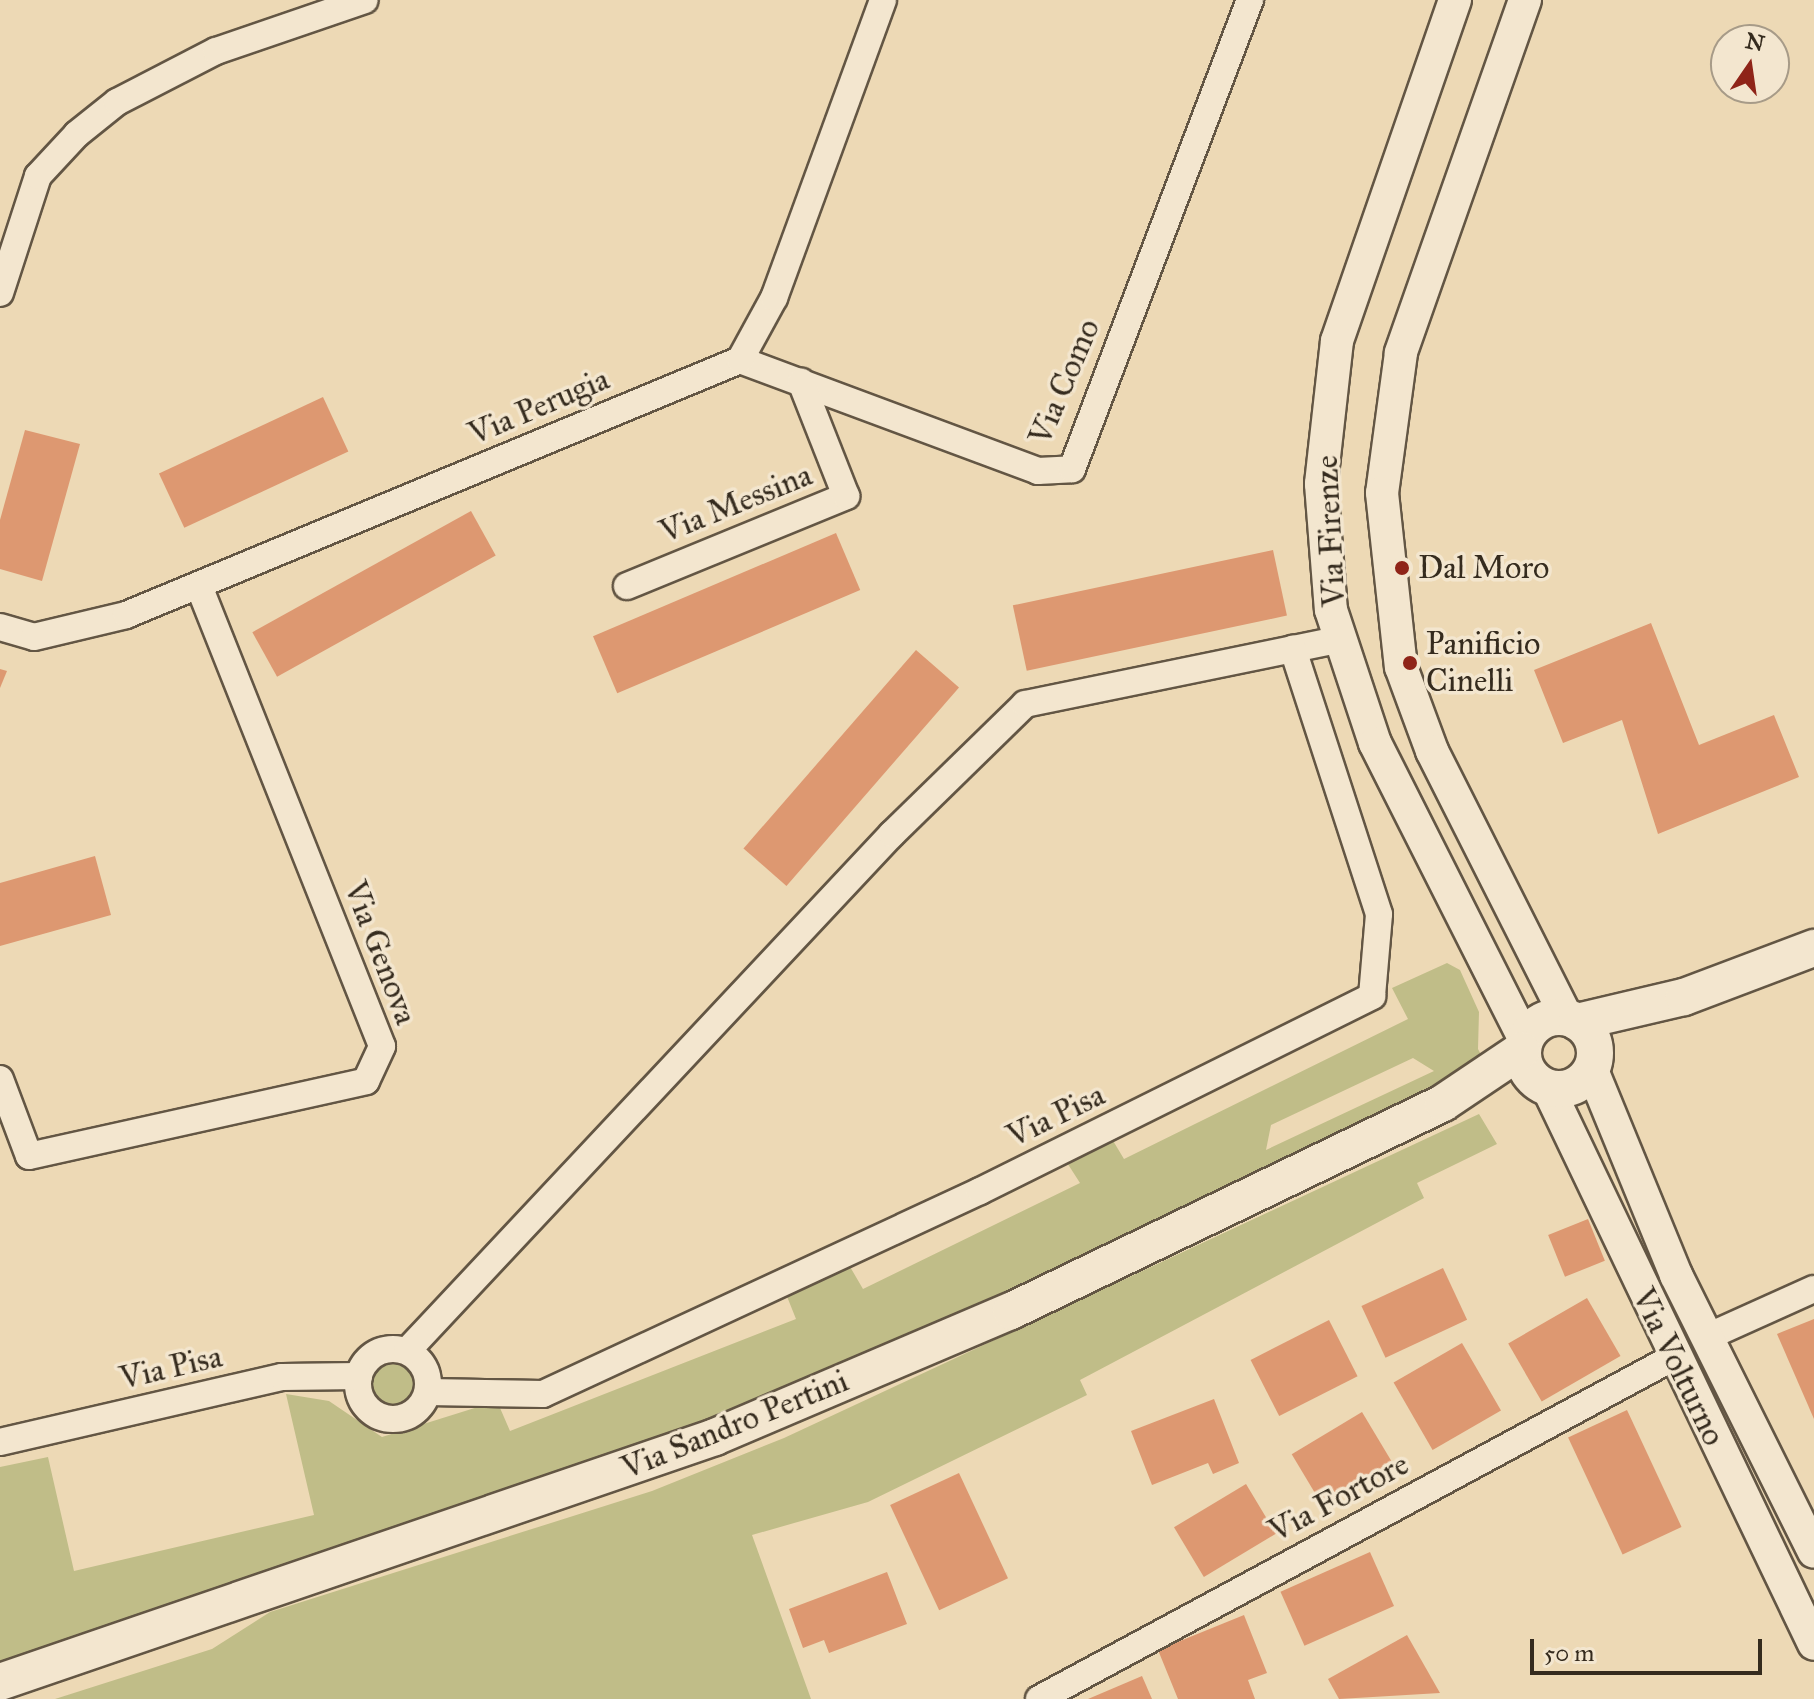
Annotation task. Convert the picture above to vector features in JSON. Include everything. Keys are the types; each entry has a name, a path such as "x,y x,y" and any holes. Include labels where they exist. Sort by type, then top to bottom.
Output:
{"main road":[{"name":"Via Sandro Pertini","path":"5,1687 715,1437 1011,1311 1443,1103 1524,1045 1542,1021 1572,1020 1684,997 1814,948"},
{"name":"Via Sandro Pertini","path":"1443,1103 1544,1086 1573,1087 1593,1064 1684,997"},
{"path":"1572,1020 1592,1038 1593,1064"},
{"path":"1524,1045 1544,1086"}],"street":[{"path":"0,293 38,176 77,134 117,102 216,51 365,0"},
{"path":"740,360 774,298 883,0"},
{"name":"Via Como","path":"740,360 1038,471 1072,469 1250,0"},
{"name":"Via Firenze","path":"1455,0 1337,341 1321,484 1331,610 1375,743 1524,1045"},
{"name":"Via Firenze","path":"1525,0 1401,353 1382,493 1401,667 1432,751 1572,1020"},
{"name":"Via Perugia","path":"0,627 34,637 126,615 740,360"},
{"name":"Via Messina","path":"627,586 846,496 801,382"},
{"name":"Via Genova","path":"0,1079 29,1156 366,1081 382,1046 199,585"},
{"path":"407,1351 892,834 1025,704 1341,639"},
{"name":"Via Pisa","path":"428,1392 543,1394 980,1191 1372,996 1379,914 1293,649"},
{"name":"Via Volturno","path":"1593,1064 1707,1337 1814,1552"},
{"name":"Via Volturno","path":"1544,1086 1672,1358 1814,1644"},
{"path":"1707,1337 1814,1289"},
{"path":"383,1349 407,1351 425,1368 428,1392 415,1412 392,1419 369,1409 359,1376 383,1349"},
{"name":"Via Fortore","path":"1039,1699 1672,1358"},
{"name":"Via Pisa","path":"0,1442 282,1377 359,1376"}],"shaded area":[{"path":"1447,963 1460,970 1479,1012 1478,1049 1488,1068 760,1405 0,1663 0,1467 48,1457 74,1571 314,1515 286,1394 329,1401 382,1437 497,1401 510,1431 796,1319 786,1294 849,1265 863,1289 1080,1183 1064,1158 1109,1134 1124,1159 1408,1019 1392,988","holes":["1413,1058 1434,1071 1266,1150 1271,1125"]},
{"path":"1479,1114 1497,1144 1417,1183 1424,1198 1080,1380 1087,1395 868,1502 752,1535 811,1699 55,1699 212,1649 270,1612 652,1491 784,1438"},
{"path":"393,1364 407,1370 413,1384 407,1398 393,1404 379,1398 373,1384 379,1370"}],"building":[{"path":"323,397 348,451 184,528 159,473"},
{"path":"25,430 80,444 42,581 0,569 0,520"},
{"path":"471,511 496,556 277,677 252,632"},
{"path":"836,533 860,590 617,693 593,636"},
{"path":"1273,550 1287,616 1027,671 1013,605"},
{"path":"1651,623 1699,745 1774,715 1799,777 1658,834 1622,720 1563,743 1534,670"},
{"path":"916,650 959,687 786,886 743,848"},
{"path":"0,669 7,671 0,688"},
{"path":"95,856 111,915 0,946 0,883"},
{"path":"1588,1219 1605,1261 1565,1277 1548,1235"},
{"path":"1443,1268 1467,1320 1386,1358 1361,1306"},
{"path":"1587,1298 1620,1356 1542,1402 1508,1344"},
{"path":"1814,1319 1814,1419 1777,1334"},
{"path":"1329,1320 1358,1376 1279,1416 1251,1360"},
{"path":"1462,1343 1501,1411 1433,1450 1394,1382"},
{"path":"1214,1399 1239,1463 1213,1474 1208,1463 1152,1485 1131,1431"},
{"path":"1627,1410 1682,1527 1623,1554 1568,1437"},
{"path":"1362,1412 1394,1465 1324,1507 1292,1454"},
{"path":"959,1473 1008,1578 939,1610 890,1505"},
{"path":"1246,1484 1276,1534 1204,1577 1174,1527"},
{"path":"1370,1552 1394,1606 1304,1646 1280,1592"},
{"path":"887,1572 907,1624 829,1653 824,1640 803,1648 789,1609"},
{"path":"1244,1615 1267,1673 1248,1680 1255,1699 1178,1699 1158,1650"},
{"path":"1407,1635 1440,1693 1339,1699 1328,1679"},
{"path":"1142,1676 1152,1699 1088,1699"}],"place":[{"name":"Dal Moro","path":"1402,568"},
{"name":"Panificio Cinelli","path":"1410,663"}]}
